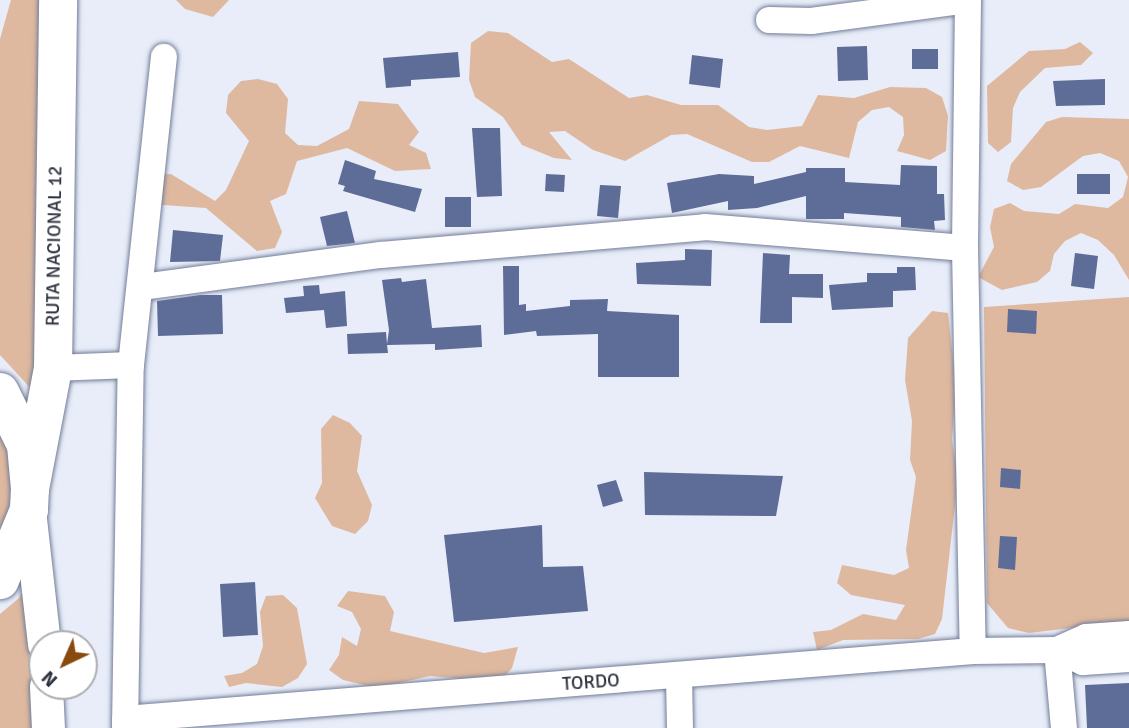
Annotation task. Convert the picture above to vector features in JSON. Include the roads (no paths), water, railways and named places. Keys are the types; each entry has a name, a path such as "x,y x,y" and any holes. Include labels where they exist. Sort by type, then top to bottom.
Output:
{"highway":[{"name":"RUTA NACIONAL 12","path":"0,580 29,500 53,368 58,0"},
{"path":"0,392 26,445 29,500"}],"main road":[{"path":"29,500 43,630"},
{"path":"47,700 48,728"}],"street":[{"path":"769,20 835,18 968,0 965,248 973,651"},
{"path":"125,724 131,365 143,287 164,57"},
{"path":"143,287 381,255 705,227 965,248"},
{"path":"53,368 131,365"},
{"name":"TORDO","path":"125,724 973,651 1057,650 1086,637 1129,634"},
{"path":"1057,650 1064,728"},
{"name":"TORDO","path":"1057,650 1083,662 1129,659"},
{"path":"679,676 680,728"}]}
